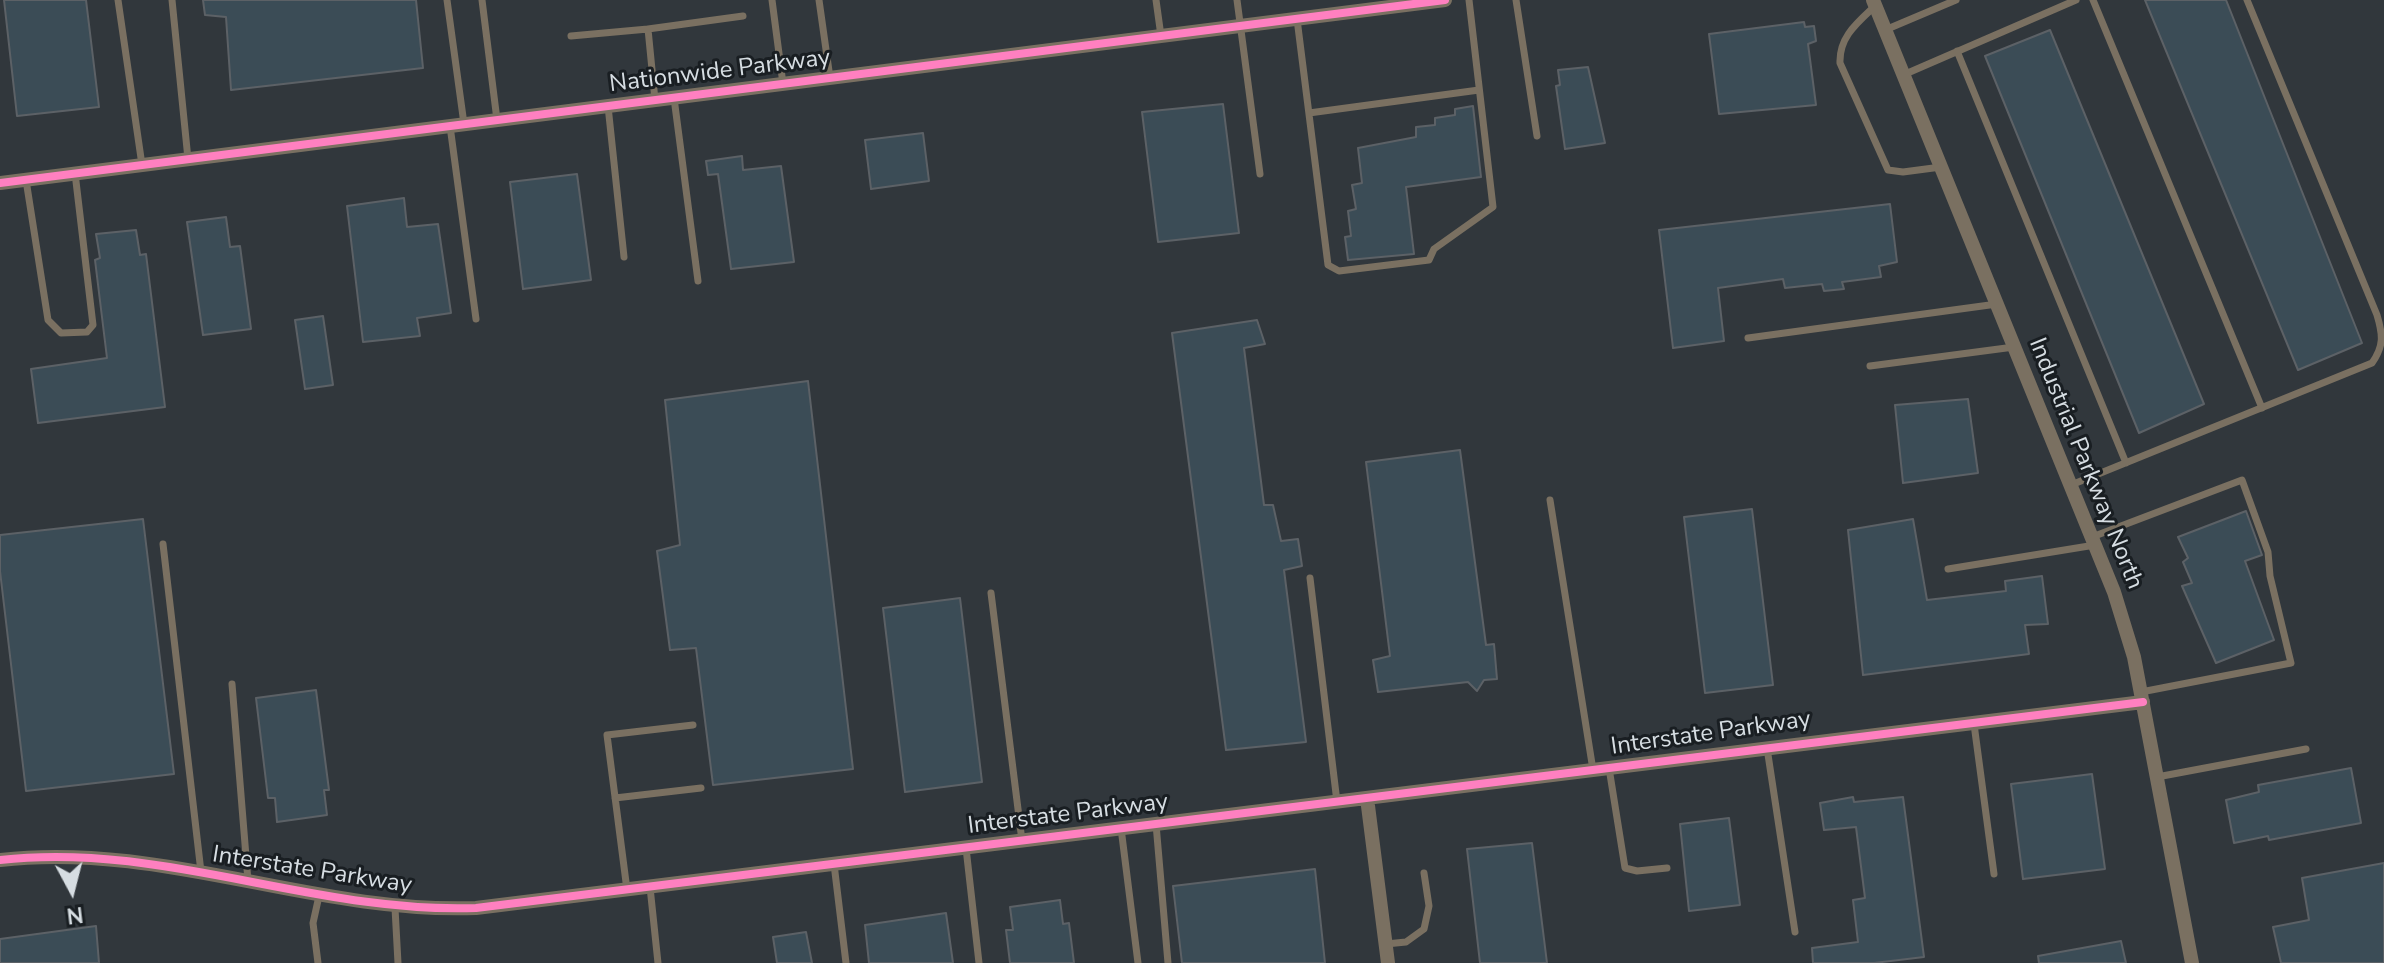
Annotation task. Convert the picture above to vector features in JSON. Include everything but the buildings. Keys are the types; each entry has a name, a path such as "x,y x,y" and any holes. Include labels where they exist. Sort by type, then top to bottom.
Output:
{"street":[{"name":"Nationwide Parkway","path":"0,183 1445,0"},
{"name":"Industrial Parkway North","path":"1874,3 2114,592 2142,697 2192,963"},
{"name":"Interstate Parkway","path":"0,860 105,858 201,872 395,908 476,908 1974,722 2142,697"},
{"path":"1367,798 1388,963"}],"lane":[{"path":"118,0 142,165"},
{"path":"172,0 188,159"},
{"path":"447,0 455,58 457,125 476,319"},
{"path":"482,0 497,120"},
{"path":"772,0 783,84"},
{"path":"819,0 830,78"},
{"path":"1156,0 1161,36"},
{"path":"1237,0 1260,174"},
{"path":"1297,19 1328,265 1339,271 1429,260 1434,249 1493,207 1469,0"},
{"path":"1516,0 1537,136"},
{"path":"1885,30 1956,0"},
{"path":"1903,75 2076,0"},
{"path":"2093,0 2262,408"},
{"path":"2071,485 2372,363 2381,351 2383,335 2247,0"},
{"path":"1874,3 1846,37 1840,48 1840,63 1888,170 1903,172 1941,167"},
{"path":"571,36 743,16"},
{"path":"648,29 655,100"},
{"path":"1957,51 2126,463"},
{"path":"1309,113 1479,90"},
{"path":"674,98 698,281"},
{"path":"608,106 624,257"},
{"path":"26,180 48,320 61,333 87,332 93,325 75,173"},
{"path":"1748,338 1997,304"},
{"path":"1870,366 2014,347"},
{"path":"1948,569 2094,541 2242,480 2268,552 2270,576 2291,663 2142,697"},
{"path":"1550,500 1593,770"},
{"path":"163,544 201,872"},
{"path":"1310,578 1337,802"},
{"path":"991,593 1022,841"},
{"path":"232,684 248,882"},
{"path":"1974,722 1994,874"},
{"path":"627,890 607,735 693,725"},
{"path":"1766,746 1795,932"},
{"path":"2157,777 2306,749"},
{"path":"1609,768 1625,868 1637,871 1667,868"},
{"path":"615,798 701,788"},
{"path":"1156,824 1168,963"},
{"path":"1121,828 1138,963"},
{"path":"966,848 979,963"},
{"path":"834,864 846,963"},
{"path":"1386,944 1406,942 1424,929 1429,906 1424,873"},
{"path":"650,887 658,963"},
{"path":"318,963 313,923 319,896"},
{"path":"395,908 398,963"}],"cycle path":[{"path":"0,183 1445,0"},
{"path":"0,860 60,857 120,860 356,900 415,907 476,908 2143,702"}]}
